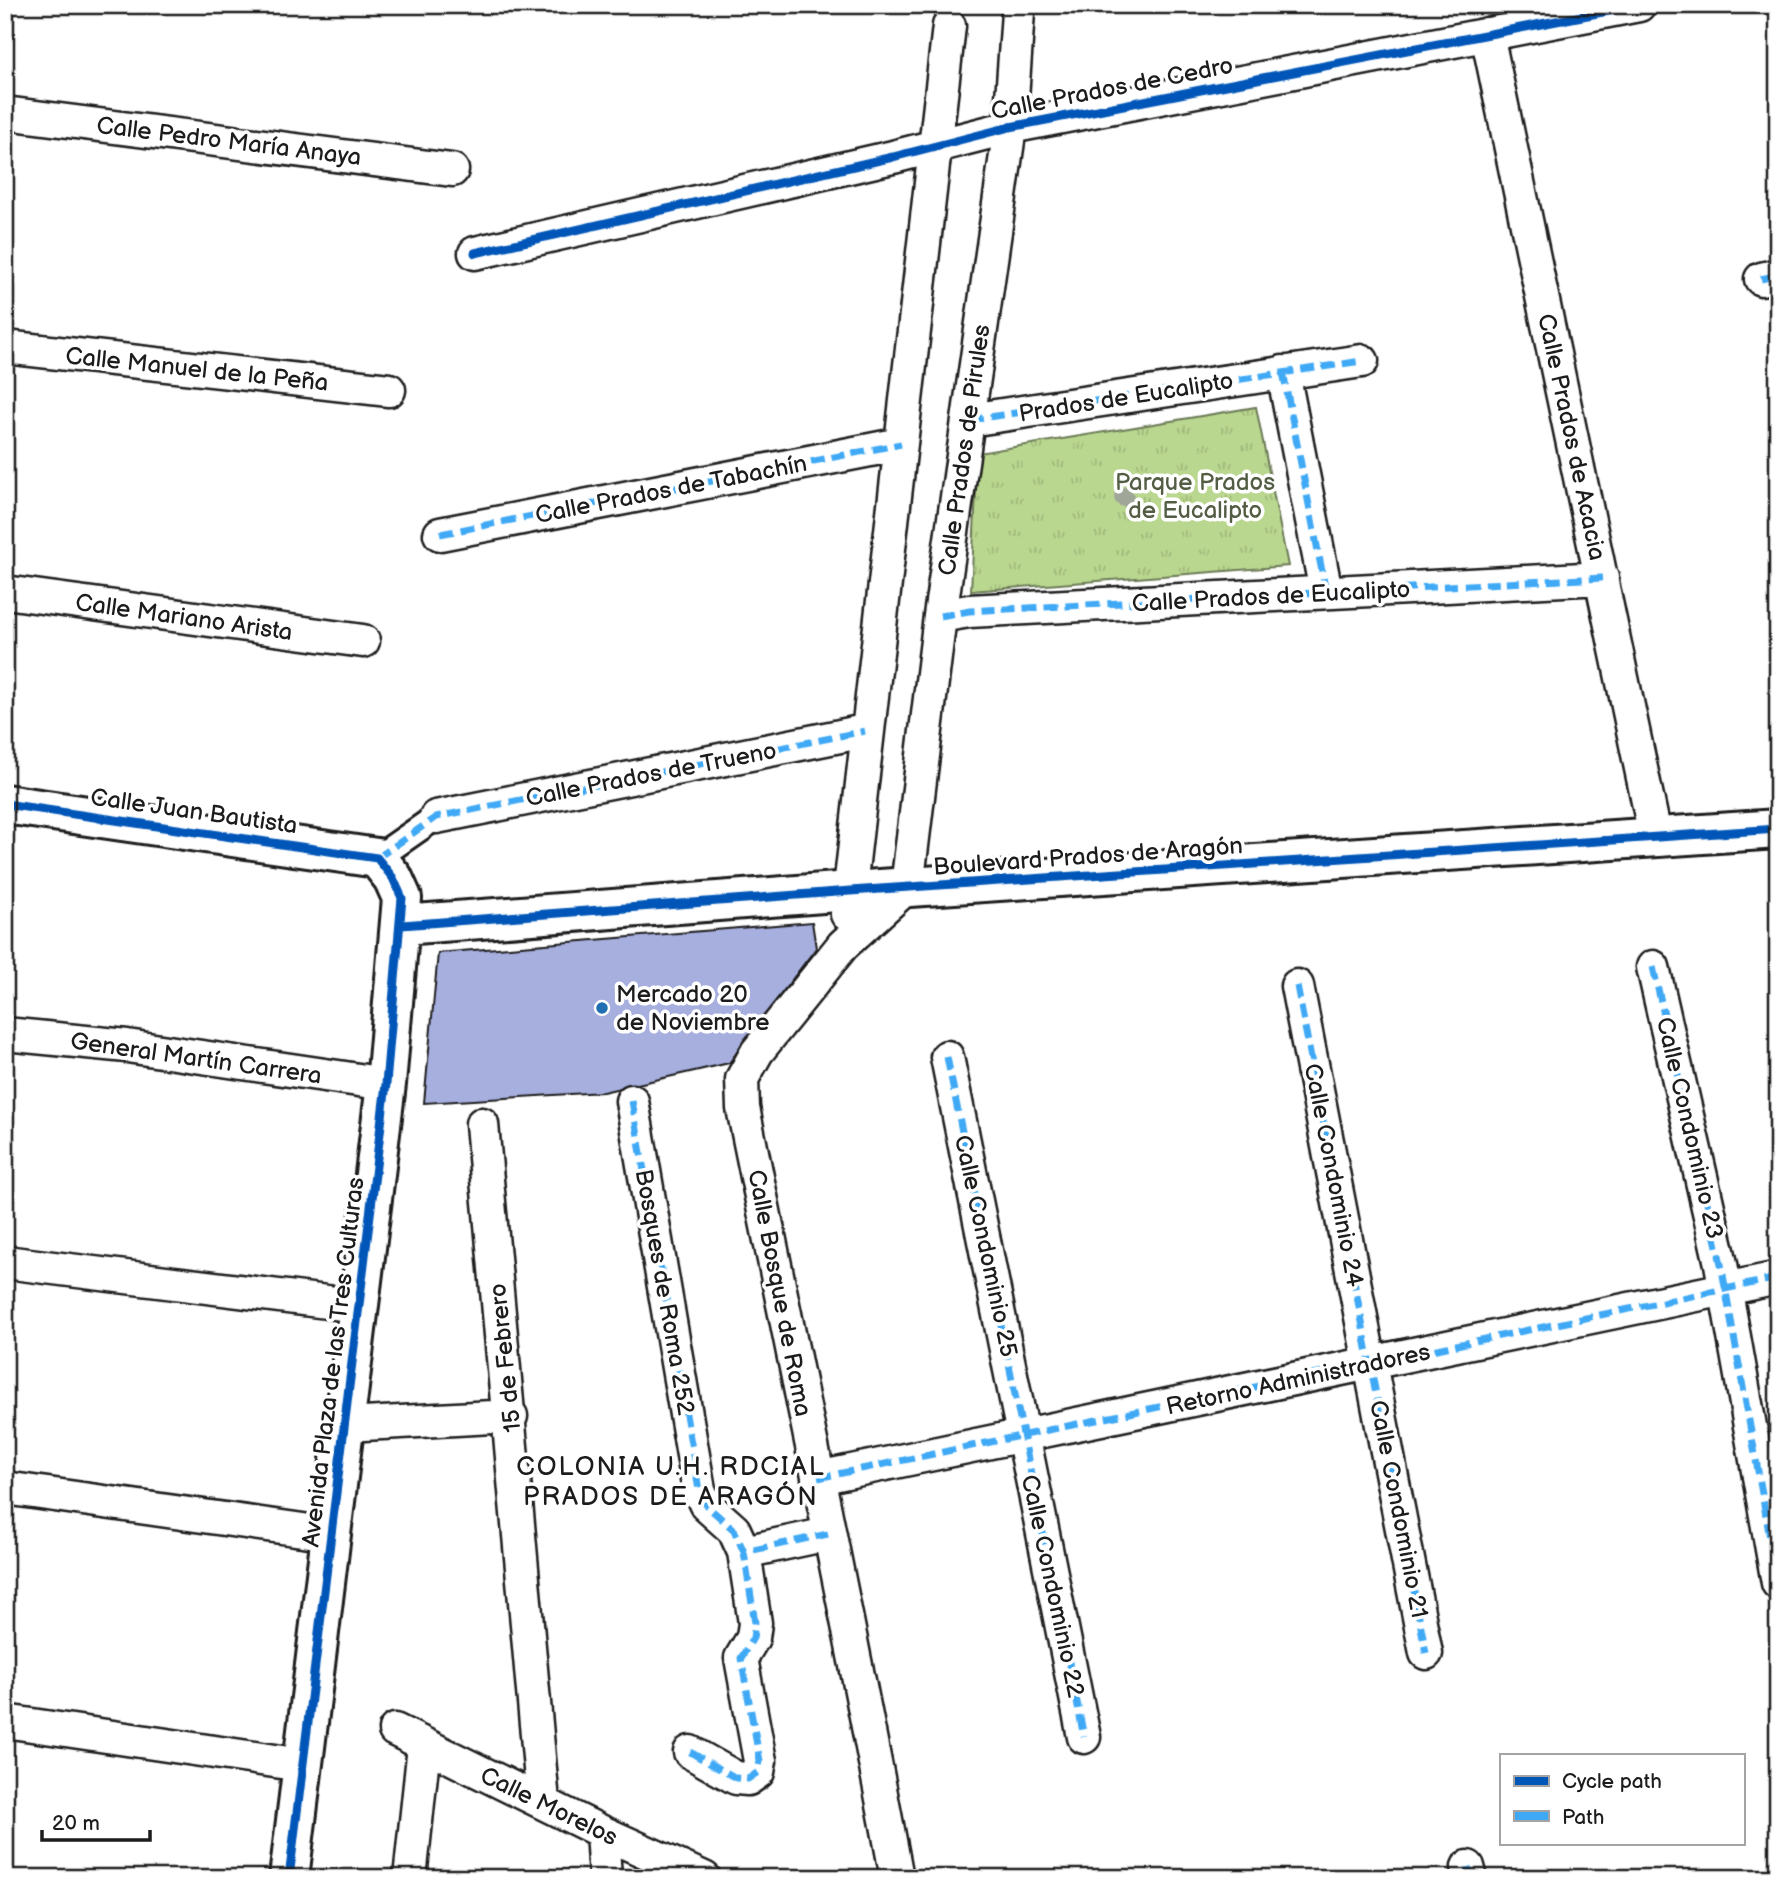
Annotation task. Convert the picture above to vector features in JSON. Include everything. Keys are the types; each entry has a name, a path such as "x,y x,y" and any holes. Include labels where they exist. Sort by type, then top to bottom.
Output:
{"street":[{"name":"Calle Prados de Cedro","path":"475,253 937,147 1010,127 1639,5"},
{"name":"Calle Prados de Pirules","path":"907,887 940,616 1010,127 1018,12"},
{"path":"843,945 949,26"},
{"name":"Calle Prados de Acacia","path":"1488,34 1656,839"},
{"name":"Calle Pedro María Anaya","path":"5,113 452,170"},
{"name":"Calle Manuel de la Peña","path":"5,347 389,390"},
{"name":"Prados de Eucalipto","path":"970,421 1362,361"},
{"path":"1283,372 1326,592"},
{"name":"Calle Prados de Tabachín","path":"440,534 901,444"},
{"name":"Calle Prados de Eucalipto","path":"940,616 969,611 1602,578"},
{"name":"Calle Mariano Arista","path":"5,592 363,641"},
{"name":"Calle Prados de Trueno","path":"436,817 866,732"},
{"name":"Calle Juan Bautista","path":"5,804 377,858"},
{"path":"377,858 436,817"},
{"name":"Boulevard Prados de Aragón","path":"402,925 907,887 1778,829"},
{"name":"Avenida Plaza de las Tres Culturas","path":"289,1878 386,1084 402,925 402,898 393,878 377,858"},
{"name":"Calle Bosque de Roma","path":"897,1878 850,1622 828,1534 743,1108 743,1079 757,1052 843,945 907,887"},
{"name":"Calle Condominio 23","path":"1653,967 1726,1289 1778,1583"},
{"name":"Calle Condominio 24","path":"1297,986 1372,1364"},
{"name":"General Martín Carrera","path":"5,1034 127,1046 386,1084"},
{"name":"Calle Condominio 25","path":"947,1057 1022,1436"},
{"name":"Bosques de Roma 252","path":"632,1101 699,1490 706,1505 734,1530 744,1552 755,1623 753,1638 741,1658 760,1761 758,1772 748,1779 736,1778 690,1752"},
{"name":"15 de Febrero","path":"482,1125 511,1416 544,1802"},
{"path":"5,1262 359,1306"},
{"name":"Retorno Administradores","path":"818,1478 1778,1278"},
{"name":"Calle Condominio 21","path":"1372,1364 1426,1653"},
{"path":"345,1425 511,1416"},
{"name":"Calle Condominio 22","path":"1022,1436 1084,1737"},
{"path":"5,1488 331,1534"},
{"path":"744,1552 828,1534"},
{"path":"5,1721 302,1765"},
{"name":"Calle Morelos","path":"396,1730 602,1832 704,1878"},
{"path":"410,1878 424,1746"},
{"path":"602,1832 605,1878"}],"green space":[{"name":"Parque Prados de Eucalipto","path":"1256,407 1288,566 971,591 978,453"}],"building":[{"name":"Mercado 20 de Noviembre","path":"812,922 816,948 729,1063 603,1092 424,1103 438,953"}],"marked path":[{"path":"1761,279 1778,275"},
{"path":"969,420 1362,361"},
{"path":"1283,372 1326,592"},
{"path":"440,534 901,444"},
{"path":"940,616 969,611 1602,578"},
{"path":"377,858 436,817 865,731"},
{"path":"1653,967 1721,1264 1778,1583"},
{"path":"1297,986 1426,1653"},
{"path":"947,1057 1084,1737"},
{"path":"632,1101 699,1490 706,1505 734,1530 744,1552 828,1534"},
{"path":"818,1478 1778,1278"},
{"path":"690,1752 736,1778 748,1779 758,1772 760,1761 741,1658 753,1638 755,1623 744,1552"},
{"path":"1468,1867 1471,1878"}],"cycle path":[{"path":"475,253 893,157 1010,127 1639,5"},
{"path":"5,804 377,858 393,878 402,898 386,1084 289,1878"},
{"path":"402,925 850,891 1778,829"}],"place":[{"name":"Mercado 20 de Noviembre","path":"602,1008"}],"district":[{"name":"COLONIA U.H. RDCIAL PRADOS DE ARAGÓN","path":"671,1481"}]}
